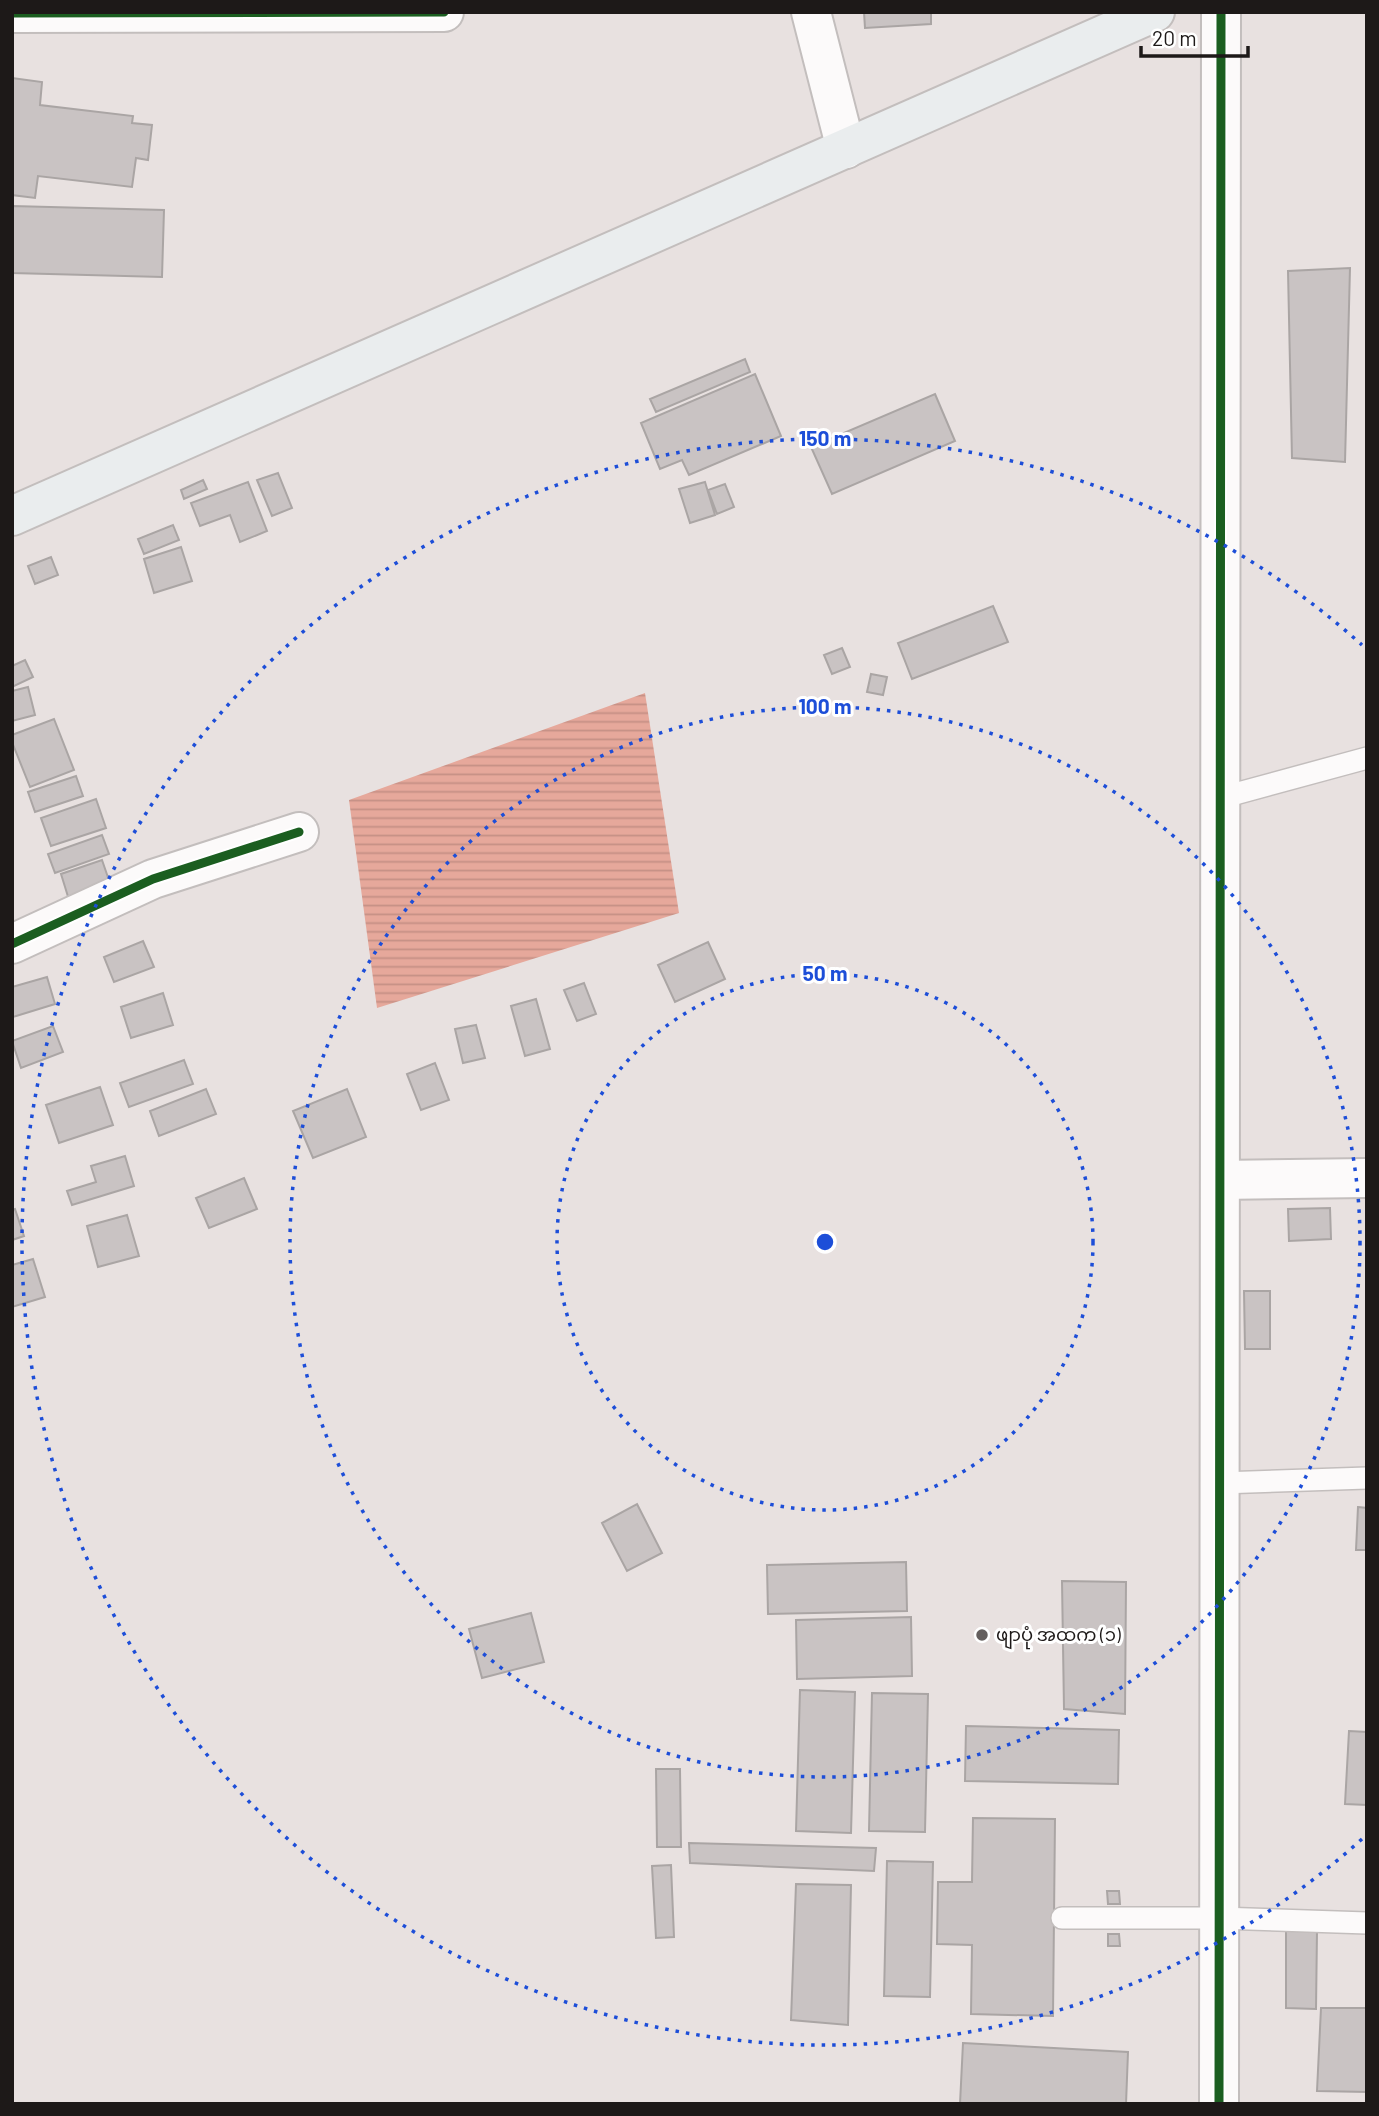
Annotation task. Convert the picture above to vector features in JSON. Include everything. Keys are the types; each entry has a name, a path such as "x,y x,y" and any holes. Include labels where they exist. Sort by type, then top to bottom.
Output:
{"main road":[{"path":"12,516 1155,12"}],"street":[{"path":"12,13 444,12"},
{"path":"811,12 846,149"},
{"path":"1219,2104 1221,12"},
{"path":"12,944 153,879 299,832"},
{"path":"1220,1180 1367,1178"}],"lane":[{"path":"1220,798 1367,758"},
{"path":"1220,1483 1367,1478"},
{"path":"1062,1918 1367,1923"}],"shaded area":[{"path":"645,693 679,913 377,1008 349,800"}],"building":[{"path":"864,12 931,12 931,24 865,28"},
{"path":"12,78 42,82 40,105 133,116 132,123 152,125 148,160 136,158 132,187 38,176 35,198 12,195"},
{"path":"12,206 164,210 162,277 12,273"},
{"path":"1350,268 1345,462 1292,458 1288,271"},
{"path":"745,359 750,372 656,412 650,399"},
{"path":"755,374 781,436 689,475 682,460 660,469 641,423"},
{"path":"935,394 955,441 832,494 811,447"},
{"path":"278,473 292,508 272,516 257,480"},
{"path":"203,480 207,489 184,499 181,490"},
{"path":"248,482 267,531 240,542 230,515 200,526 191,503"},
{"path":"705,482 715,515 690,523 679,489"},
{"path":"725,484 734,507 717,514 708,490"},
{"path":"173,525 179,540 144,554 138,539"},
{"path":"181,547 192,581 154,593 144,559"},
{"path":"51,557 58,575 35,584 28,566"},
{"path":"993,606 1008,642 912,679 898,643"},
{"path":"842,648 850,667 832,674 824,655"},
{"path":"25,660 33,677 12,687 12,666"},
{"path":"871,674 887,677 883,695 867,692"},
{"path":"28,687 35,715 12,721 12,691"},
{"path":"54,719 74,770 30,787 12,742 12,735"},
{"path":"76,776 83,796 35,812 28,792"},
{"path":"96,799 106,828 51,846 41,818"},
{"path":"102,835 109,854 55,873 48,854"},
{"path":"102,860 112,889 70,903 61,874"},
{"path":"143,941 154,967 114,982 104,957"},
{"path":"708,942 725,979 675,1002 658,965"},
{"path":"47,977 55,1004 13,1017 12,987"},
{"path":"584,983 596,1014 577,1021 564,990"},
{"path":"163,993 173,1025 131,1038 121,1007"},
{"path":"536,999 550,1049 525,1056 511,1006"},
{"path":"476,1025 485,1058 463,1063 455,1029"},
{"path":"53,1026 63,1052 21,1068 12,1041"},
{"path":"184,1060 193,1084 129,1107 120,1083"},
{"path":"435,1063 449,1100 421,1110 407,1074"},
{"path":"100,1087 113,1125 59,1143 46,1105"},
{"path":"206,1089 216,1114 159,1136 150,1111"},
{"path":"347,1089 366,1137 313,1158 293,1111"},
{"path":"125,1156 134,1186 72,1205 67,1191 96,1182 91,1166"},
{"path":"244,1178 257,1209 209,1228 196,1198"},
{"path":"1330,1208 1331,1239 1289,1241 1288,1209"},
{"path":"15,1209 24,1236 12,1240 12,1210"},
{"path":"127,1215 139,1256 98,1267 87,1226"},
{"path":"33,1259 45,1297 12,1307 12,1265"},
{"path":"1244,1291 1270,1291 1270,1349 1245,1349"},
{"path":"637,1504 662,1553 627,1571 602,1523"},
{"path":"1358,1507 1367,1508 1367,1550 1356,1550"},
{"path":"906,1562 907,1611 768,1614 767,1565"},
{"path":"1062,1581 1126,1582 1125,1714 1064,1709"},
{"path":"531,1613 544,1662 482,1678 469,1629"},
{"path":"911,1617 912,1676 797,1679 796,1620"},
{"path":"800,1690 855,1692 851,1833 796,1831"},
{"path":"872,1693 928,1694 925,1832 869,1831"},
{"path":"966,1726 1119,1730 1118,1784 965,1781"},
{"path":"1349,1731 1367,1732 1367,1805 1345,1804"},
{"path":"656,1769 680,1769 681,1847 657,1847"},
{"path":"973,1818 1055,1819 1053,2016 971,2014 972,1945 937,1944 938,1882 972,1882"},
{"path":"689,1843 876,1848 874,1871 690,1863"},
{"path":"887,1861 933,1862 930,1997 884,1996"},
{"path":"671,1865 674,1937 656,1938 652,1866"},
{"path":"796,1884 851,1885 848,2025 791,2020"},
{"path":"1107,1891 1119,1891 1120,1904 1108,1904"},
{"path":"1286,1930 1317,1931 1316,2009 1286,2008"},
{"path":"1108,1934 1119,1934 1120,1946 1108,1946"},
{"path":"1321,2008 1367,2008 1367,2092 1317,2091"},
{"path":"963,2043 1128,2052 1126,2104 960,2104"}],"cycle path":[{"path":"12,13 444,12"},
{"path":"1219,2104 1221,12"},
{"path":"12,944 153,879 299,832"}],"place":[{"name":"ဖျာပုံ အထက (၁)","path":"982,1635"}]}
